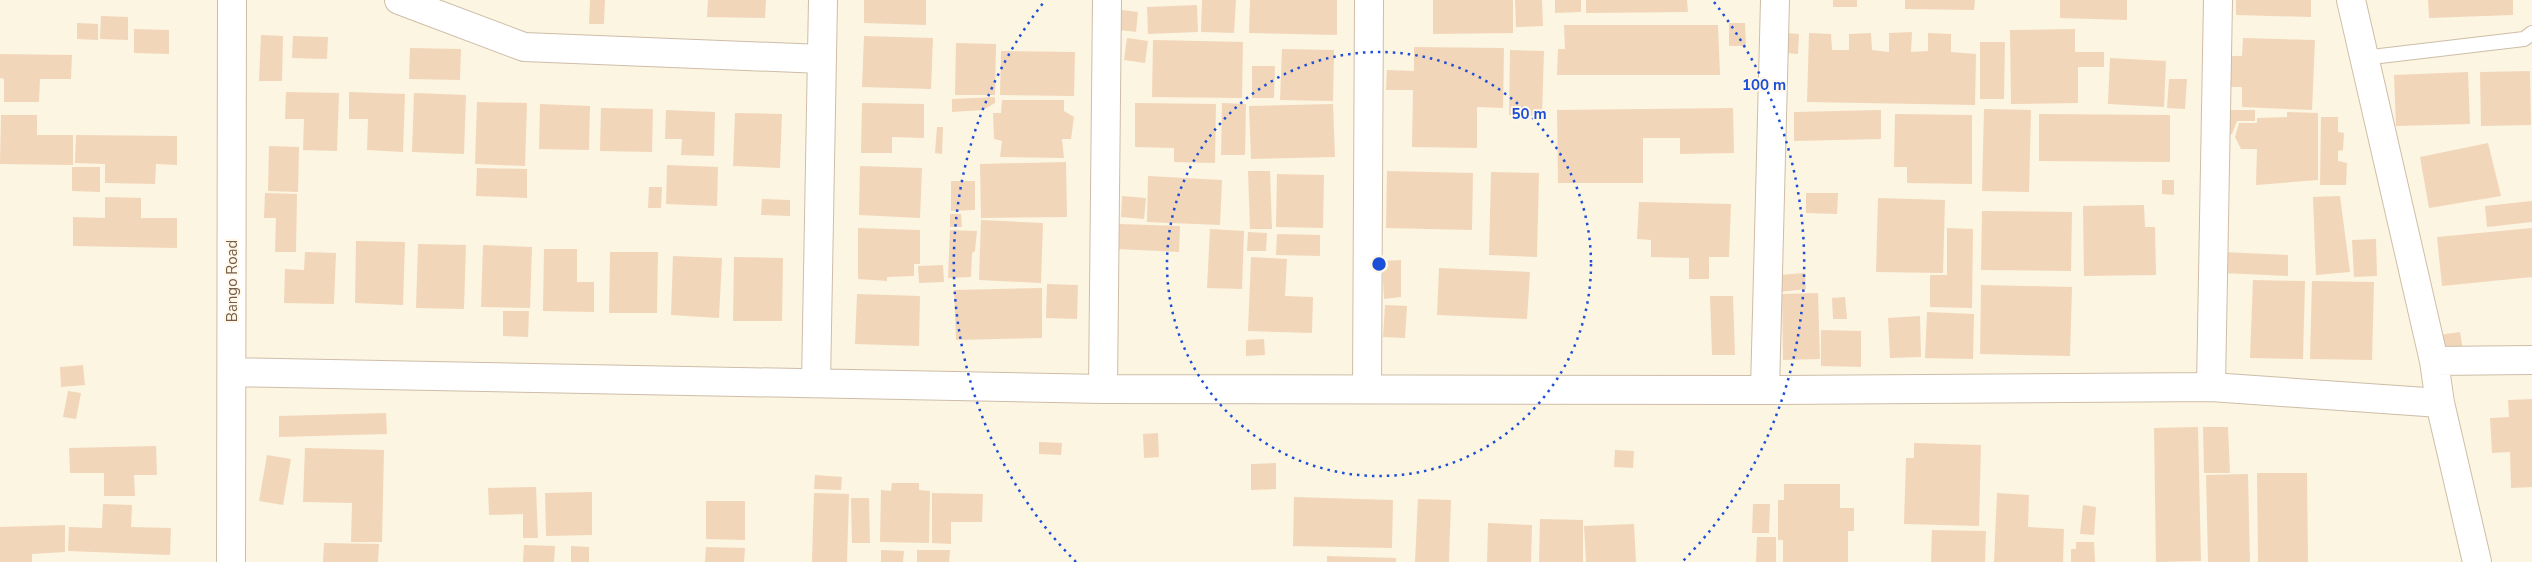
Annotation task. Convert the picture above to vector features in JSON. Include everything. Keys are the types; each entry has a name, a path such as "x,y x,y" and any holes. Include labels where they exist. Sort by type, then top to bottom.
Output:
{"street":[{"name":"Bango Road","path":"231,562 232,0"},
{"path":"399,0 524,47 822,59"},
{"path":"816,383 823,0"},
{"path":"1103,389 1107,0"},
{"path":"1367,388 1369,0"},
{"path":"1765,390 1775,0"},
{"path":"2211,387 2218,0"},
{"path":"2351,0 2434,361 2440,403 2477,562"},
{"path":"2434,361 2532,360"},
{"path":"232,372 1103,389 1765,390 2211,387 2440,403"}],"lane":[{"path":"2364,58 2524,39 2532,33"}],"building":[{"path":"590,0 605,0 604,24 589,24"},
{"path":"708,0 766,0 765,18 707,17"},
{"path":"864,0 926,0 926,25 864,23"},
{"path":"1202,0 1236,0 1234,33 1201,32"},
{"path":"1250,0 1337,0 1337,35 1249,33"},
{"path":"1433,0 1513,0 1513,33 1433,34"},
{"path":"1515,0 1542,0 1543,26 1516,27"},
{"path":"1555,0 1581,0 1581,12 1555,13"},
{"path":"1586,0 1687,0 1688,12 1586,13"},
{"path":"1833,0 1857,0 1857,7 1833,7"},
{"path":"1905,0 1975,0 1974,10 1905,9"},
{"path":"2060,0 2127,0 2127,20 2060,18"},
{"path":"2236,0 2311,0 2311,17 2236,15"},
{"path":"2428,0 2513,0 2513,15 2429,18"},
{"path":"1197,5 1198,32 1148,34 1147,7"},
{"path":"1122,10 1138,12 1136,32 1120,30"},
{"path":"101,16 128,17 128,40 100,39"},
{"path":"77,23 98,24 98,40 77,39"},
{"path":"1729,23 1745,23 1746,46 1729,46"},
{"path":"1564,25 1718,25 1720,75 1557,75 1558,49 1565,49"},
{"path":"134,29 169,30 169,54 134,53"},
{"path":"2075,29 2075,52 2104,52 2104,67 2078,67 2078,103 2011,104 2010,30"},
{"path":"1912,32 1911,52 1928,51 1928,33 1951,34 1951,52 1976,54 1975,105 1807,102 1809,33 1831,34 1832,50 1849,50 1849,34 1871,33 1872,50 1889,52 1889,33"},
{"path":"1787,33 1799,34 1798,54 1786,53"},
{"path":"261,35 283,36 282,81 259,81"},
{"path":"293,36 328,37 327,59 292,58"},
{"path":"864,36 933,38 931,89 862,87"},
{"path":"1127,38 1148,41 1145,63 1124,60"},
{"path":"2243,38 2315,40 2312,110 2242,107 2242,87 2229,87 2231,56 2242,56"},
{"path":"1153,40 1243,42 1242,98 1152,97"},
{"path":"1980,42 2005,42 2004,99 1980,99"},
{"path":"956,43 996,44 995,95 955,95"},
{"path":"1414,47 1504,48 1503,108 1477,107 1477,148 1412,147 1413,90 1386,90 1387,70 1414,71"},
{"path":"410,48 461,49 460,80 409,79"},
{"path":"1282,49 1334,50 1333,101 1280,100"},
{"path":"1510,50 1544,51 1542,116 1509,115"},
{"path":"1001,51 1075,52 1074,96 1000,95"},
{"path":"0,54 72,55 71,79 40,79 39,102 4,102 4,79 0,78"},
{"path":"2110,58 2166,61 2164,107 2108,104"},
{"path":"1252,66 1275,66 1274,98 1252,98"},
{"path":"2530,71 2531,125 2481,126 2480,72"},
{"path":"2468,72 2470,124 2396,126 2394,75"},
{"path":"2169,79 2187,79 2185,109 2167,108"},
{"path":"286,92 339,93 337,151 303,150 304,119 285,119"},
{"path":"349,92 405,94 403,152 367,150 368,119 349,119"},
{"path":"414,93 466,95 464,154 412,152"},
{"path":"995,97 995,103 983,110 952,112 952,99"},
{"path":"1002,100 1064,100 1064,111 1074,117 1071,139 1062,139 1064,158 1000,157 1002,141 994,139 993,113 1001,113"},
{"path":"477,102 527,103 525,166 475,164"},
{"path":"862,103 924,104 924,138 892,137 892,153 861,153"},
{"path":"1135,103 1216,104 1215,163 1174,162 1174,148 1135,147"},
{"path":"1222,103 1246,104 1245,155 1221,155"},
{"path":"540,104 590,106 589,150 539,149"},
{"path":"1333,104 1335,157 1251,159 1249,106"},
{"path":"601,108 653,109 652,152 600,151"},
{"path":"1733,108 1734,153 1680,154 1680,138 1643,138 1643,183 1558,183 1557,110"},
{"path":"1984,109 2031,110 2029,192 1982,191"},
{"path":"666,110 715,112 714,156 681,155 682,139 665,139"},
{"path":"1881,110 1881,139 1794,141 1794,112"},
{"path":"2222,110 2255,110 2255,121 2237,121 2232,134 2221,133"},
{"path":"2287,112 2318,113 2318,180 2256,185 2257,149 2241,149 2235,137 2239,123 2257,123 2257,118 2287,117"},
{"path":"735,113 782,114 780,168 733,166"},
{"path":"1895,114 1972,115 1972,184 1907,183 1907,167 1894,167"},
{"path":"2039,114 2170,115 2170,162 2039,161"},
{"path":"1,115 37,115 37,135 73,135 73,165 0,164"},
{"path":"2321,117 2338,117 2338,132 2344,133 2343,150 2338,151 2338,161 2347,163 2346,185 2320,185"},
{"path":"937,127 943,127 942,154 935,153"},
{"path":"76,135 177,136 177,165 156,164 155,184 105,183 105,164 75,163"},
{"path":"2488,143 2501,196 2429,208 2420,157"},
{"path":"269,146 299,147 298,192 268,191"},
{"path":"1066,162 1067,217 981,218 980,164"},
{"path":"667,165 718,167 717,206 666,204"},
{"path":"860,166 922,168 920,218 859,215"},
{"path":"72,167 100,167 100,192 72,191"},
{"path":"477,168 527,169 527,198 476,196"},
{"path":"1248,171 1270,171 1272,229 1250,229"},
{"path":"1387,171 1473,173 1472,230 1386,228"},
{"path":"1491,172 1539,173 1537,257 1489,255"},
{"path":"1277,174 1324,175 1323,228 1276,227"},
{"path":"1148,176 1222,180 1220,225 1147,222"},
{"path":"2162,180 2174,180 2174,195 2162,194"},
{"path":"951,181 975,181 975,210 951,211"},
{"path":"649,187 662,187 661,208 648,208"},
{"path":"265,193 297,194 296,252 275,252 276,218 264,218"},
{"path":"1806,193 1838,193 1837,214 1806,213"},
{"path":"1122,196 1146,198 1144,219 1121,217"},
{"path":"2340,196 2350,272 2316,275 2313,197"},
{"path":"105,197 141,198 141,218 177,218 177,248 73,246 73,217 105,218"},
{"path":"1878,198 1945,200 1943,273 1876,272"},
{"path":"762,199 790,200 790,216 761,215"},
{"path":"2532,201 2532,222 2487,227 2485,206"},
{"path":"1639,202 1731,204 1729,257 1709,257 1709,279 1689,279 1689,258 1651,257 1651,240 1637,239"},
{"path":"2144,205 2145,227 2155,227 2156,275 2084,276 2083,206"},
{"path":"1982,211 2072,212 2071,271 1981,270"},
{"path":"950,214 961,214 962,227 950,227"},
{"path":"981,220 1043,223 1041,283 979,280"},
{"path":"1119,224 1180,226 1179,252 1117,249"},
{"path":"858,228 920,230 920,264 914,264 914,276 887,277 887,281 858,279"},
{"path":"1947,228 1973,229 1972,308 1930,307 1930,275 1947,275"},
{"path":"2532,228 2532,277 2442,286 2437,237"},
{"path":"1210,229 1244,231 1242,289 1207,288"},
{"path":"950,230 977,231 975,251 972,253 971,277 948,278"},
{"path":"1248,232 1267,233 1266,251 1247,251"},
{"path":"1277,234 1320,235 1320,256 1276,255"},
{"path":"2376,239 2377,276 2354,277 2352,240"},
{"path":"356,241 405,242 403,305 355,303"},
{"path":"418,244 466,245 464,309 416,308"},
{"path":"483,245 532,247 530,308 481,307"},
{"path":"544,249 577,249 577,282 594,282 594,312 543,311"},
{"path":"305,252 336,253 334,304 284,303 285,269 304,270"},
{"path":"610,252 658,252 657,313 609,313"},
{"path":"2223,252 2288,255 2288,276 2222,273"},
{"path":"673,256 722,258 719,318 671,315"},
{"path":"734,257 783,258 782,321 733,321"},
{"path":"1251,257 1287,259 1285,296 1313,297 1312,333 1248,331"},
{"path":"1401,260 1401,297 1384,299 1382,261"},
{"path":"943,265 944,282 919,283 918,266"},
{"path":"1439,268 1530,272 1527,319 1437,315"},
{"path":"1805,273 1806,289 1780,292 1779,275"},
{"path":"2253,280 2305,281 2303,359 2250,358"},
{"path":"2312,281 2374,282 2372,360 2310,359"},
{"path":"1047,284 1078,285 1077,319 1046,318"},
{"path":"1981,285 2072,287 2070,356 1980,354"},
{"path":"1042,288 1042,338 956,340 954,290"},
{"path":"1818,293 1820,359 1783,360 1782,294"},
{"path":"857,294 920,296 919,346 855,344"},
{"path":"1710,296 1733,296 1735,355 1712,355"},
{"path":"1845,297 1847,319 1833,319 1832,298"},
{"path":"1385,305 1407,306 1405,338 1383,337"},
{"path":"503,311 529,311 528,337 503,336"},
{"path":"1927,312 1974,314 1973,359 1925,358"},
{"path":"1920,316 1921,357 1890,358 1888,318"},
{"path":"1821,330 1861,331 1861,367 1821,366"},
{"path":"2460,332 2463,350 2442,353 2439,335"},
{"path":"1264,339 1265,355 1246,356 1246,340"},
{"path":"83,365 85,385 61,387 60,367"},
{"path":"68,391 81,393 76,419 63,417"},
{"path":"2532,399 2532,487 2511,488 2510,452 2492,453 2490,418 2509,417 2508,400"},
{"path":"386,413 387,434 279,437 279,416"},
{"path":"2198,427 2201,561 2156,562 2154,428"},
{"path":"2203,427 2228,427 2230,473 2204,473"},
{"path":"1158,433 1159,457 1144,458 1143,434"},
{"path":"1039,442 1062,443 1061,455 1039,454"},
{"path":"1914,443 1981,445 1979,526 1904,524 1906,458 1914,458"},
{"path":"156,446 157,475 134,475 135,496 104,496 104,473 70,473 69,448"},
{"path":"305,448 384,450 382,542 351,542 352,503 303,502"},
{"path":"1615,450 1634,451 1633,468 1614,467"},
{"path":"267,455 291,459 283,505 259,501"},
{"path":"1276,463 1276,489 1251,490 1251,464"},
{"path":"2257,473 2307,473 2308,562 2258,562"},
{"path":"2248,474 2250,562 2208,562 2206,475"},
{"path":"815,475 842,477 841,490 814,489"},
{"path":"892,483 919,483 919,490 930,491 929,543 880,542 881,490 891,491"},
{"path":"1784,484 1840,484 1840,508 1854,508 1854,531 1848,531 1848,562 1783,562 1783,540 1778,540 1778,500 1784,500"},
{"path":"536,487 538,538 523,538 523,514 489,515 488,488"},
{"path":"592,492 592,535 546,536 545,493"},
{"path":"814,493 849,494 847,562 812,562"},
{"path":"932,493 983,494 982,522 951,522 951,544 932,543"},
{"path":"1997,493 2029,495 2028,527 2064,529 2063,562 1994,562"},
{"path":"1294,497 1393,500 1392,548 1293,546"},
{"path":"851,498 869,498 870,543 852,543"},
{"path":"1418,499 1451,500 1449,562 1415,562"},
{"path":"706,501 745,501 745,540 706,539"},
{"path":"103,504 132,505 131,527 171,528 170,555 68,551 69,527 102,528"},
{"path":"1753,504 1770,504 1769,533 1752,533"},
{"path":"2083,505 2096,507 2094,535 2080,534"},
{"path":"1540,519 1583,520 1583,562 1539,562"},
{"path":"1488,523 1532,525 1531,562 1487,562"},
{"path":"1634,524 1636,562 1586,562 1584,526"},
{"path":"65,525 65,552 32,554 32,562 0,562 0,527"},
{"path":"1932,530 1986,531 1985,562 1931,562"},
{"path":"1757,537 1776,537 1776,562 1756,562"},
{"path":"2076,542 2094,542 2095,562 2071,562 2071,549 2076,549"},
{"path":"324,543 379,544 378,562 323,562"},
{"path":"524,545 555,546 554,562 523,562"},
{"path":"571,546 589,547 589,562 571,562"},
{"path":"706,547 745,548 744,562 705,562"},
{"path":"881,550 904,551 903,562 881,562"},
{"path":"917,550 950,550 949,562 917,562"},
{"path":"1327,556 1396,558 1396,562 1327,562"}]}
